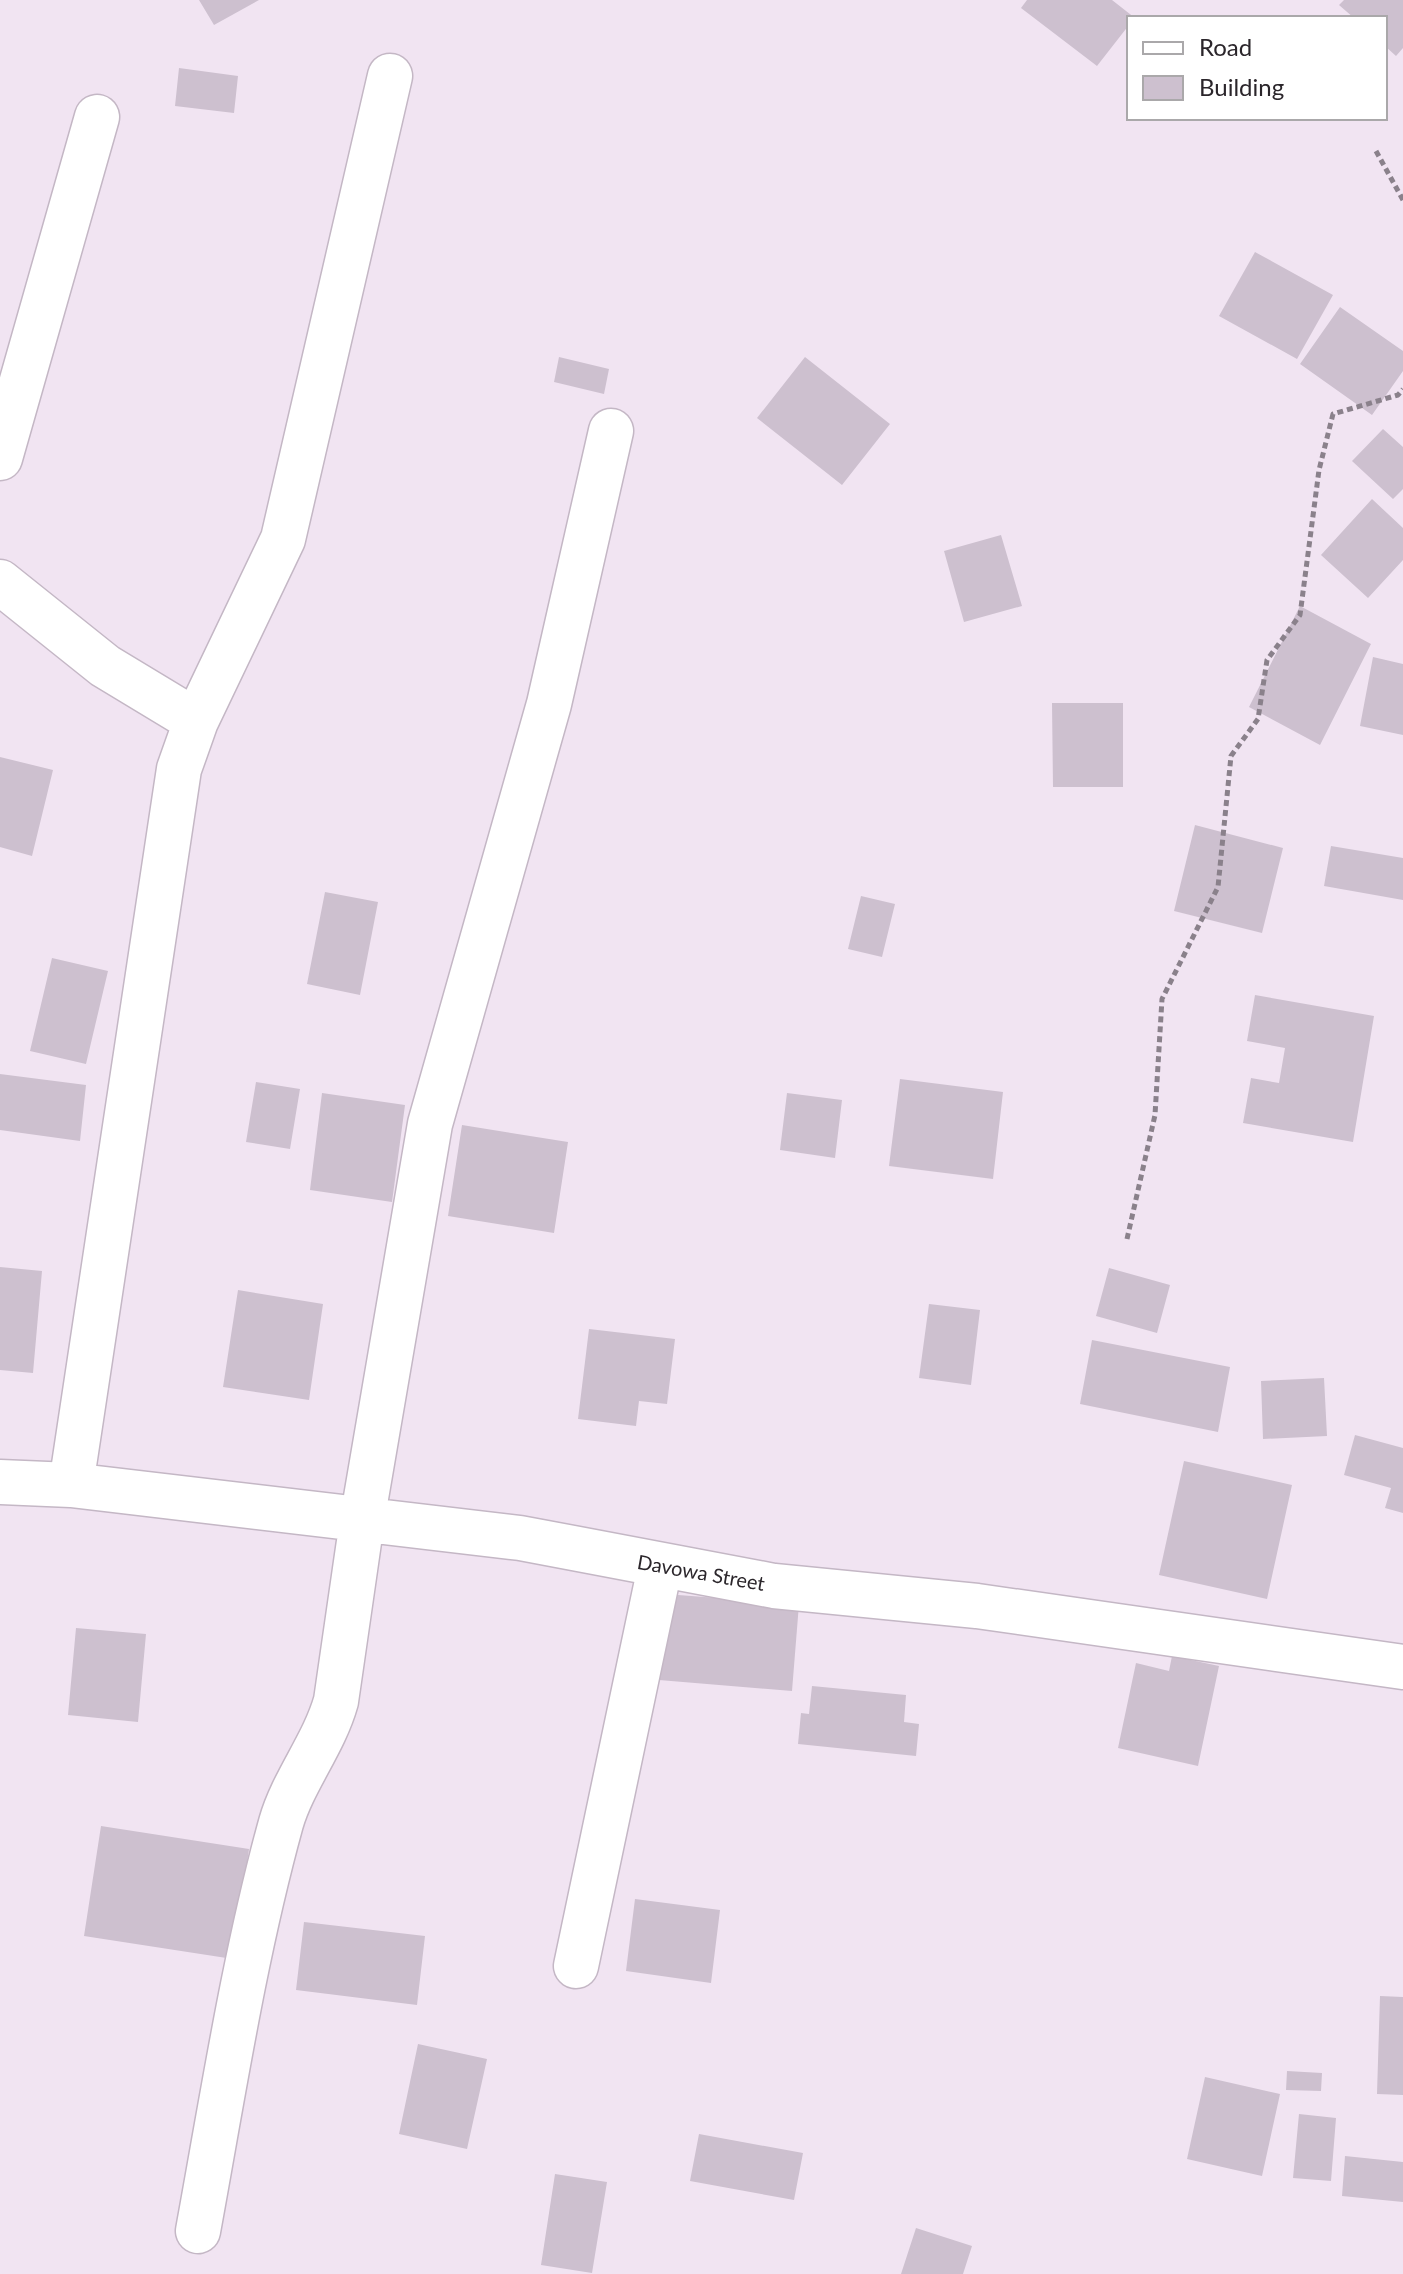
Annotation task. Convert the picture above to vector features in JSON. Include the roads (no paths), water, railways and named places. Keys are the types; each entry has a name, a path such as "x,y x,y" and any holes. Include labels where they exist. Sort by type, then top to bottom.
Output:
{"street":[{"path":"71,1485 179,769 196,721 283,539 390,76"},
{"path":"0,458 97,117"},
{"path":"198,2231 252,1943 282,1819 329,1726 336,1701 362,1521 430,1124 549,704 611,431"},
{"path":"0,582 105,666 196,721"},
{"name":"Davowa Street","path":"0,1482 71,1485 520,1538 660,1567 774,1586 977,1606 1403,1667"},
{"path":"576,1966 660,1567"}]}
